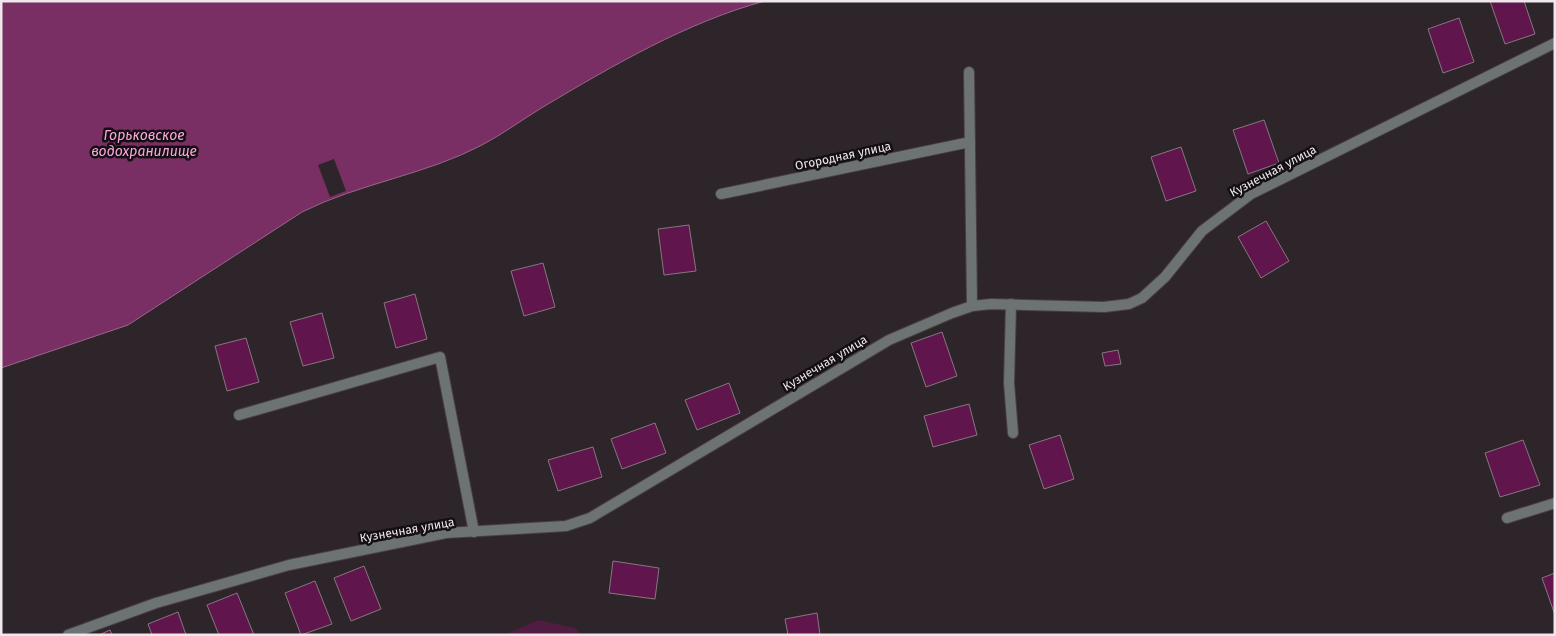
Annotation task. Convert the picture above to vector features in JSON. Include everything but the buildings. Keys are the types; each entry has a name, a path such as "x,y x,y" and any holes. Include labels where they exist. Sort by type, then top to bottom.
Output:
{"street":[{"name":"Кузнечная улица","path":"68,635 156,603 289,565 446,533 566,526 590,518 889,340 972,306 1011,304 1104,307 1130,304 1142,298 1165,277 1202,231 1252,194 1555,43"},
{"path":"969,72 972,306"},
{"name":"Огородная улица","path":"721,194 970,142"},
{"path":"1011,304 1009,383 1013,433"},
{"path":"239,416 440,356 474,532"},
{"path":"1507,518 1555,503"}],"shaded area":[{"path":"538,620 575,628 581,635 504,635"}],"water":[{"name":"Горьковское водохранилище","path":"1,1 765,1 707,21 651,46 569,92 482,145 438,164 324,202 302,212 128,325 1,368"}],"pier":[{"path":"334,159 346,191 330,197 318,165"}]}
